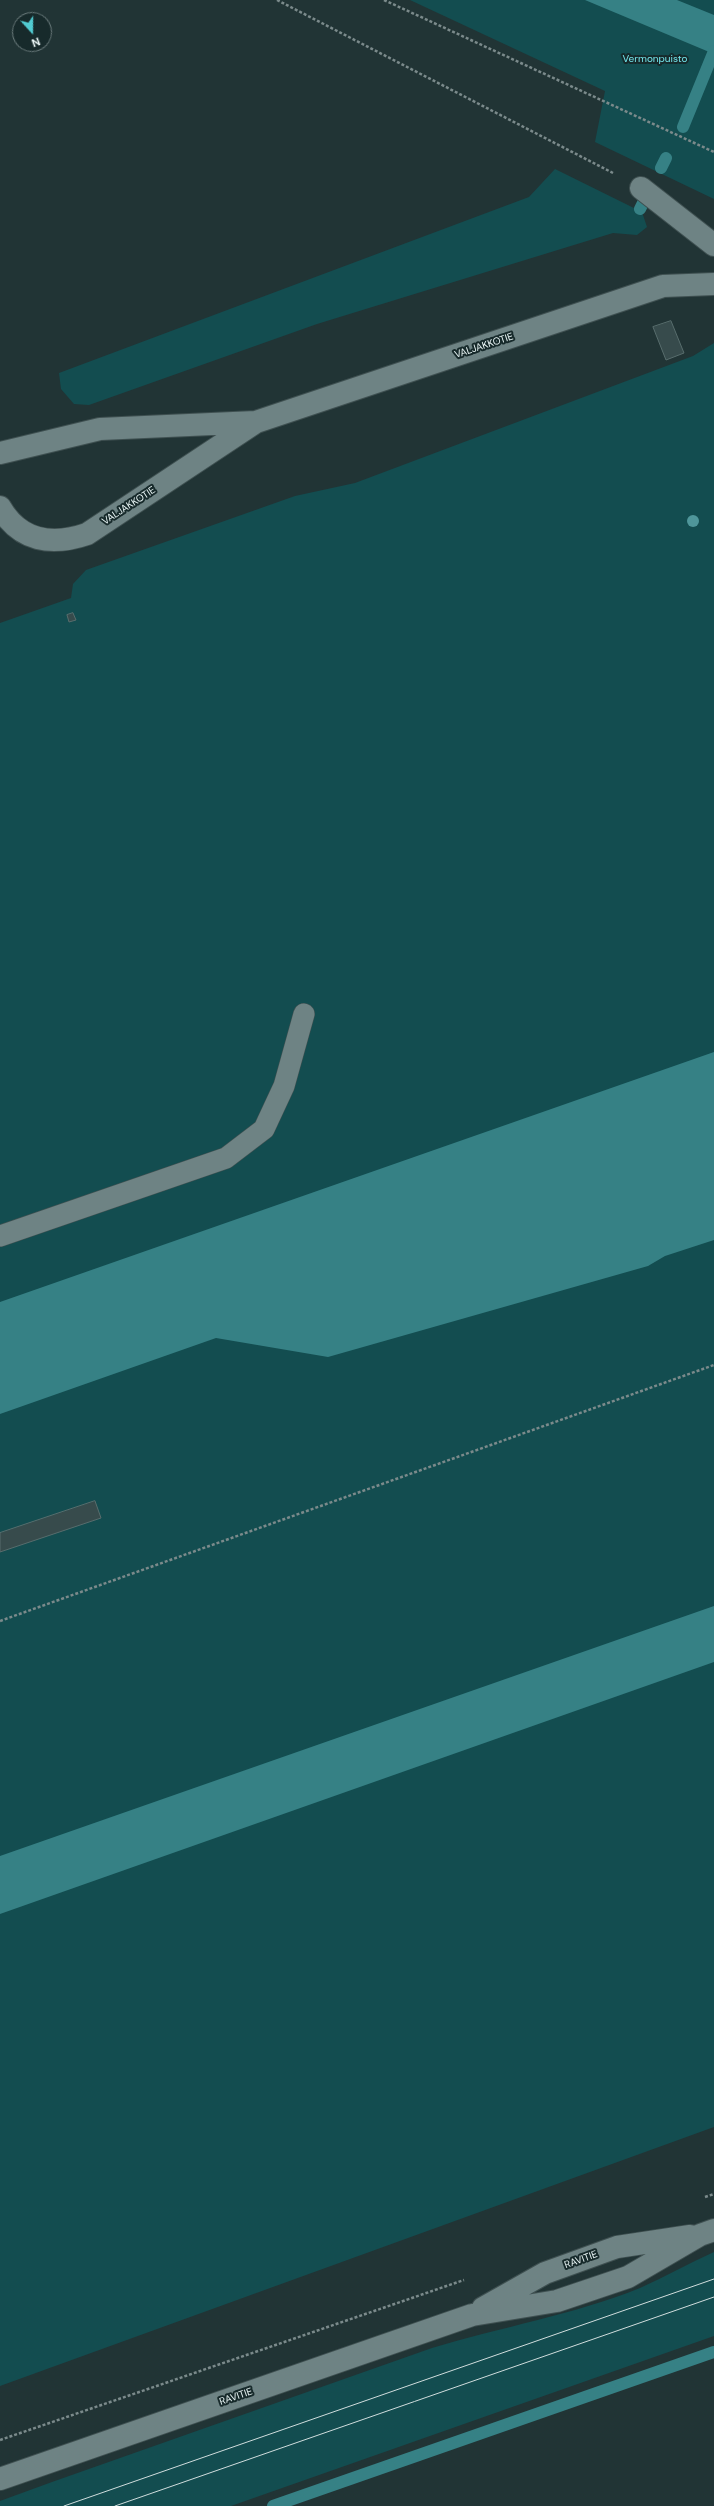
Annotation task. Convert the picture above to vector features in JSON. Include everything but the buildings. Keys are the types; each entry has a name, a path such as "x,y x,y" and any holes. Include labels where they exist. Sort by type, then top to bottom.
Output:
{"street":[{"path":"642,188 714,245"},
{"name":"VALJAKKOTIE","path":"0,507 6,516 19,529 34,538 51,541 68,540 87,534 256,422 663,286 714,284"},
{"name":"VALJAKKOTIE","path":"0,453 100,429 256,422"},
{"name":"RAVITIE","path":"472,2315 545,2273 617,2247 707,2233"},
{"name":"RAVITIE","path":"0,2479 472,2315 557,2301 628,2277 707,2233"}],"lane":[{"path":"0,1236 226,1158 264,1129 284,1086 304,1014"}],"path":[{"path":"277,0 642,188"},
{"path":"384,0 714,152"},
{"path":"0,1621 714,1365"},
{"path":"700,2199 714,2194"},
{"path":"0,2440 466,2279"}],"green space":[{"name":"Vermonpuisto","path":"410,0 714,0 714,199 595,142 605,91"},
{"path":"555,169 642,212 647,227 637,235 613,233 317,324 89,405 74,404 61,389 59,373 529,197"},
{"path":"714,343 714,2127 0,2386 0,623 71,598 73,584 86,570 295,496 355,483 693,356"},
{"path":"714,2252 714,2336 231,2506 0,2506 0,2501 432,2348 589,2306 615,2297 649,2284"}],"shaded area":[{"path":"585,0 677,0 714,15 714,54"},
{"path":"714,1052 714,1240 665,1256 648,1266 328,1357 216,1338 0,1414 0,1302"},
{"path":"714,1606 714,1662 0,1914 0,1856"}],"waterway":[{"path":"683,127 714,51"},
{"path":"661,168 666,158"},
{"path":"640,209 644,201"},
{"path":"273,2506 714,2352"}],"tram line":[{"path":"64,2506 714,2279"},
{"path":"115,2506 714,2297"}]}
